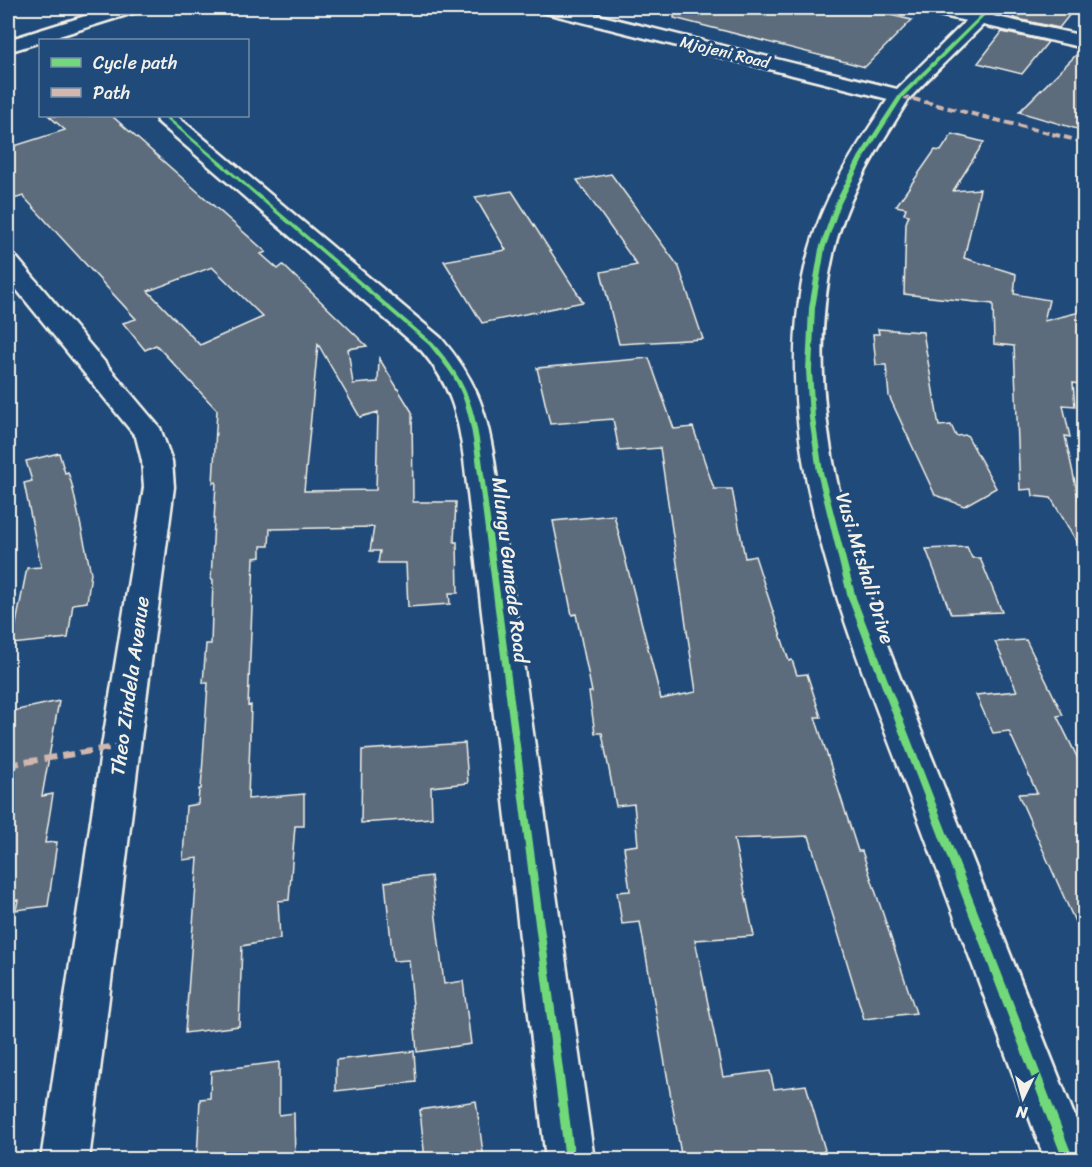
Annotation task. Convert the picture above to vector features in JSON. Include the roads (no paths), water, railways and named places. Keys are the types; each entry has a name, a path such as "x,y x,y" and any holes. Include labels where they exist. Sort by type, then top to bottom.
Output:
{"street":[{"path":"44,39 70,34 129,8"},
{"name":"Mjojeni Road","path":"549,8 901,96"},
{"path":"932,8 985,13 1084,42"},
{"name":"Vusi Mtshali Drive","path":"985,13 901,96 862,156 838,203 822,249 812,308 810,370 812,418 820,472 852,598 1068,1160"},
{"path":"8,46 39,40"},
{"name":"Mlungu Gumede Road","path":"166,117 431,344 452,367 464,389 473,415 570,1160"},
{"name":"Theo Zindela Avenue","path":"8,262 150,435 157,461 159,487 121,746 65,1160"}]}
